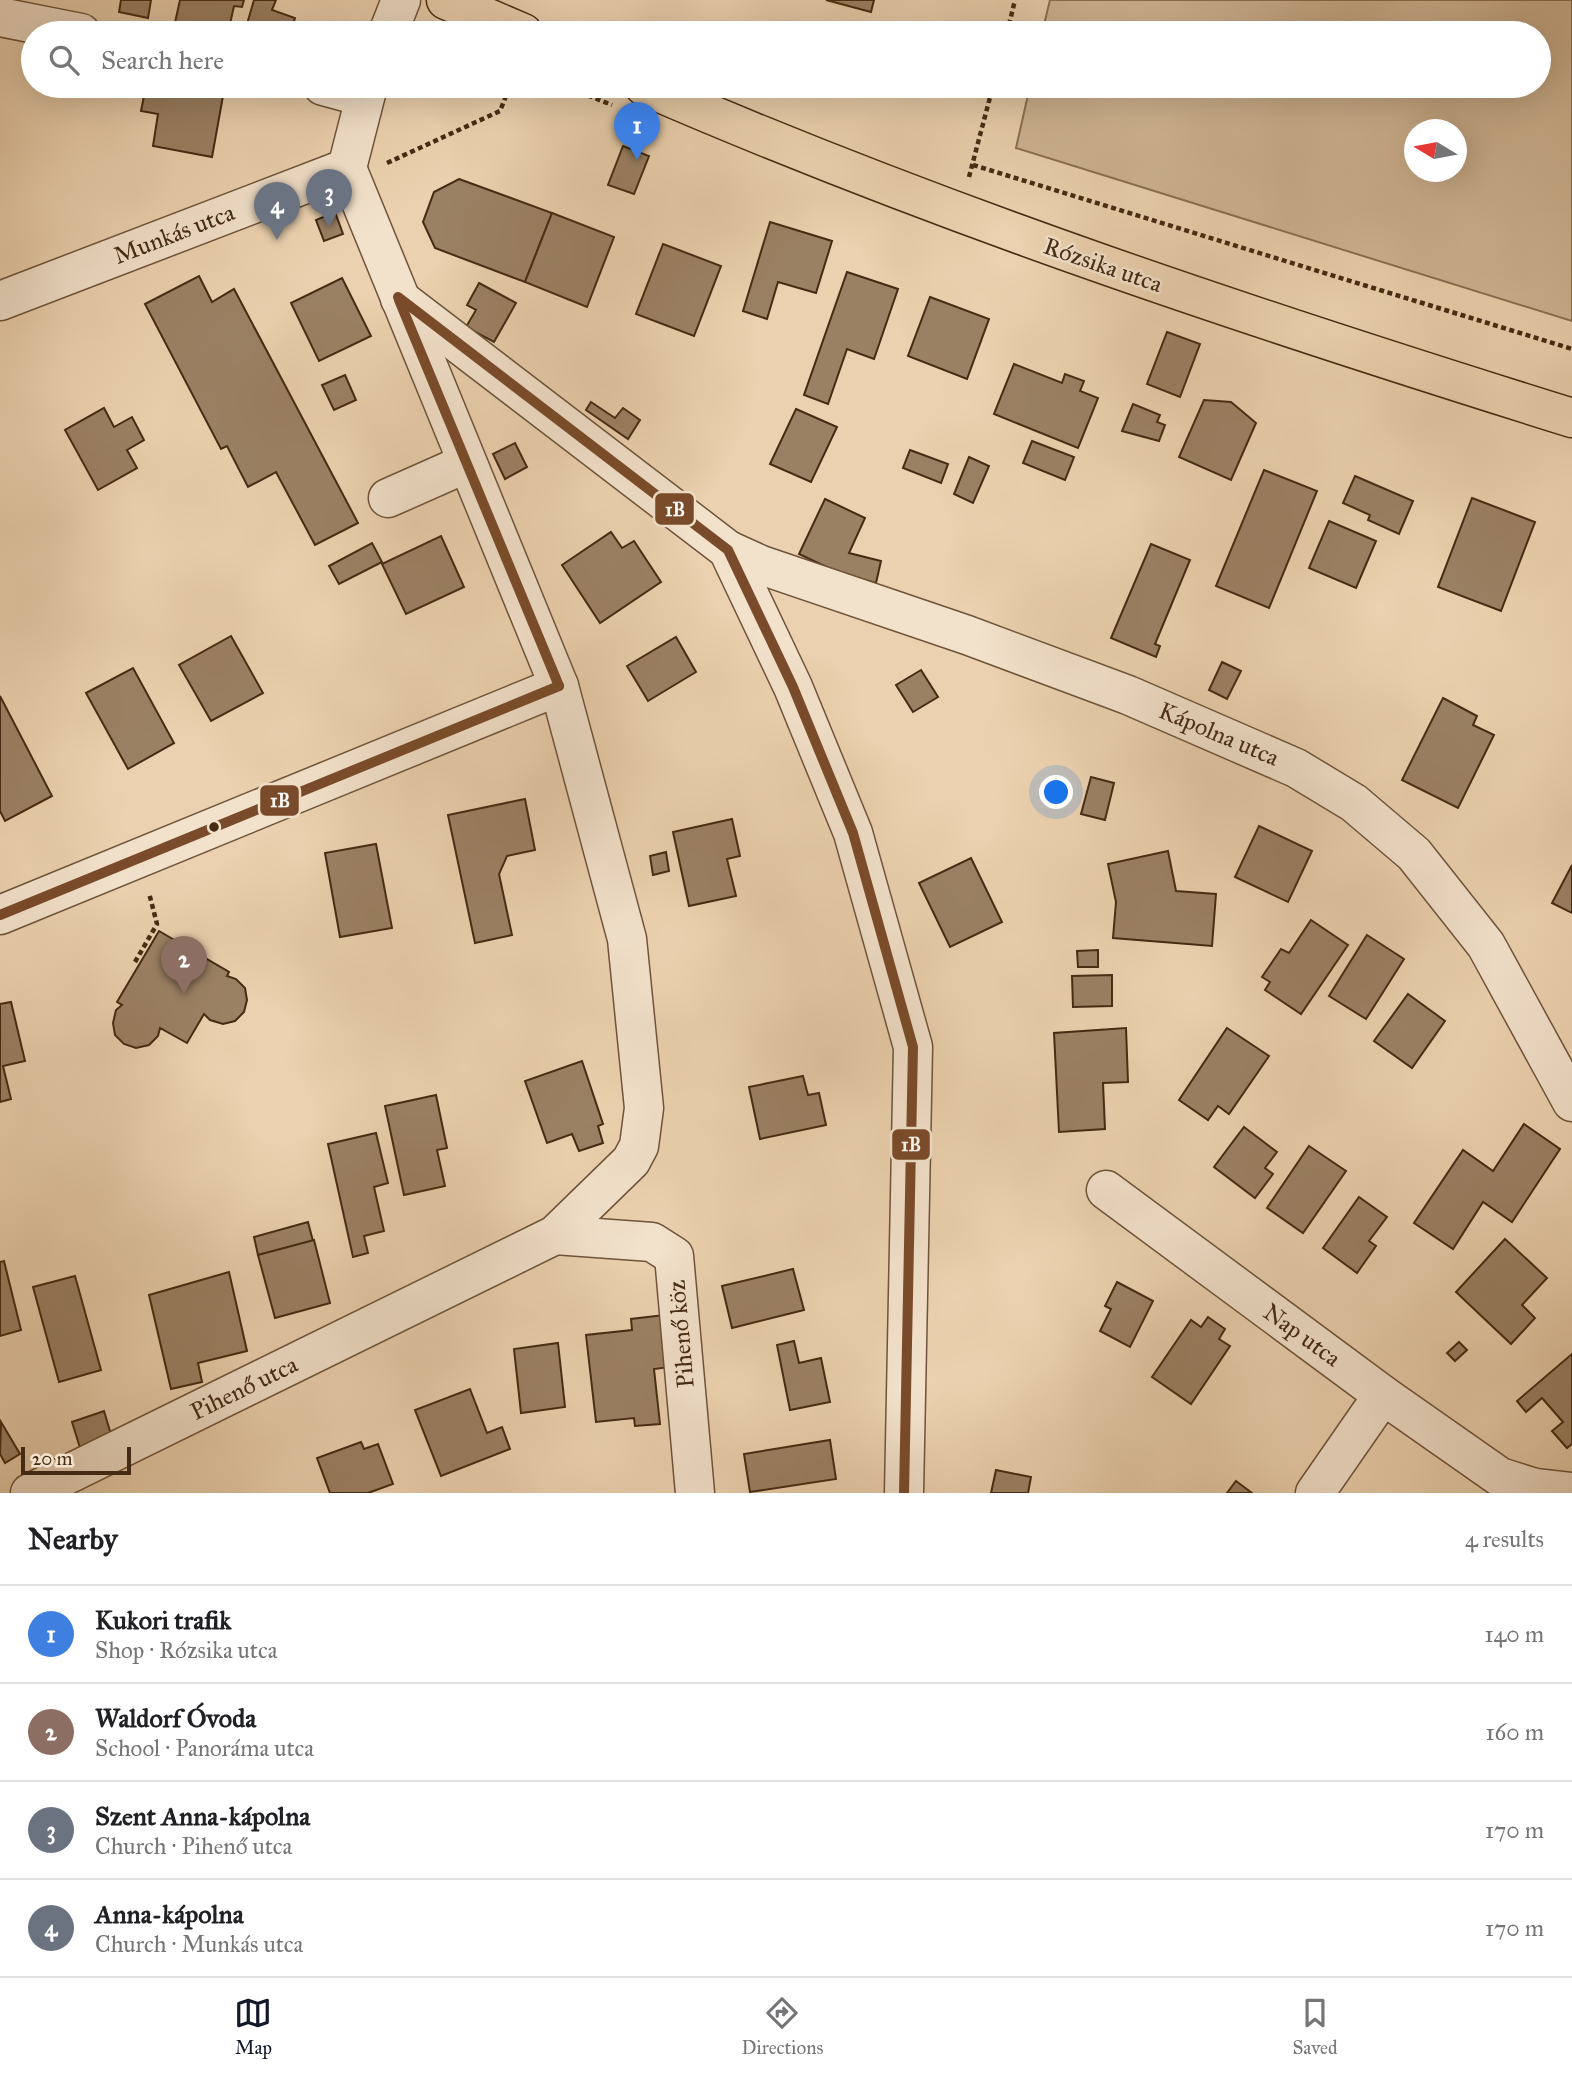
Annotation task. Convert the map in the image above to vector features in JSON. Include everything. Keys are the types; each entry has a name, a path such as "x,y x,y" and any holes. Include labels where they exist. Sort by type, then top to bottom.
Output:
{"main road":[{"path":"446,0 495,21"},
{"name":"Rózsika utca","path":"673,98 959,215 1338,345 1572,418"}],"street":[{"path":"393,21 401,0"},
{"path":"0,17 21,21"},
{"path":"350,174 365,98"},
{"name":"Pihenő utca","path":"30,1493 555,1234 631,1161 639,1146 644,1108 627,939 559,686 350,174"},
{"name":"Munkás utca","path":"0,300 350,174"},
{"path":"398,297 728,550 793,687 853,833 913,1047 904,1493"},
{"path":"388,498 467,463"},
{"name":"Kápolna utca","path":"728,550 761,565 967,635 1128,695 1296,768 1354,803 1414,854 1486,945 1572,1101"},
{"path":"0,915 559,686"},
{"name":"Nap utca","path":"1105,1190 1383,1395 1500,1477 1535,1488 1572,1492"},
{"name":"Pihenő köz","path":"555,1234 652,1242 674,1256 695,1493"},
{"path":"1315,1493 1383,1395"}],"path":[{"path":"1010,21 1015,0"},
{"path":"350,174 500,111 505,98"},
{"path":"959,215 990,98"},
{"path":"972,165 1572,349"},
{"path":"135,962 157,924 138,860"}],"shaded area":[{"path":"1050,0 1572,0 1572,321 1016,148 1027,98 1551,98 1551,21 1045,21"}],"building":[{"path":"121,0 151,0 148,18 119,12"},
{"path":"180,0 244,0 242,7 234,6 231,21 175,21"},
{"path":"254,0 276,0 272,10 295,18 294,21 248,21"},
{"path":"826,0 874,0 871,12"},
{"path":"144,98 223,98 212,157 153,146 158,114 141,111"},
{"path":"623,146 649,156 634,194 608,185"},
{"path":"459,179 552,213 525,282 435,248 423,222 434,192"},
{"path":"335,212 343,234 324,241 316,220"},
{"path":"552,213 614,237 587,307 525,282"},
{"path":"770,222 832,241 816,293 778,282 767,319 743,311"},
{"path":"663,244 721,266 694,336 636,314"},
{"path":"847,272 898,289 874,359 847,349 828,404 804,395"},
{"path":"199,276 212,302 234,289 358,523 315,545 276,472 248,487 227,446 221,449 145,304"},
{"path":"342,278 371,336 319,361 291,303"},
{"path":"479,283 516,303 494,342 466,327 476,310 467,305"},
{"path":"930,297 989,319 967,379 908,356"},
{"path":"1167,332 1200,344 1180,397 1147,384"},
{"path":"1014,364 1062,383 1065,374 1084,381 1080,391 1098,398 1078,448 994,414"},
{"path":"345,375 356,400 334,410 322,385"},
{"path":"1204,400 1231,402 1256,423 1231,480 1179,457"},
{"path":"591,402 615,418 623,408 640,420 628,439 586,410"},
{"path":"1133,404 1160,415 1157,422 1165,425 1159,441 1122,431"},
{"path":"104,408 114,427 132,417 144,440 127,450 137,468 98,490 65,430"},
{"path":"796,409 837,427 811,482 770,464"},
{"path":"1032,441 1074,457 1065,480 1023,463"},
{"path":"515,443 527,467 505,479 493,454"},
{"path":"910,450 948,464 941,483 903,468"},
{"path":"969,457 989,466 973,503 954,494"},
{"path":"1264,470 1317,491 1269,608 1216,586"},
{"path":"1355,476 1413,501 1399,534 1368,520 1370,515 1343,503"},
{"path":"1472,498 1535,522 1501,611 1438,587"},
{"path":"825,499 865,518 849,553 881,561 876,583 839,573 799,554"},
{"path":"1329,521 1376,541 1356,588 1309,568"},
{"path":"611,532 622,548 634,541 661,582 600,623 562,565"},
{"path":"441,536 464,587 406,614 382,564"},
{"path":"372,543 382,562 339,584 329,566"},
{"path":"1151,544 1190,560 1155,644 1160,646 1156,657 1111,638"},
{"path":"231,636 263,693 211,721 179,665"},
{"path":"676,637 696,672 648,701 627,666"},
{"path":"1222,662 1241,671 1227,699 1209,690"},
{"path":"133,668 174,743 128,769 86,693"},
{"path":"921,670 938,697 913,712 896,685"},
{"path":"0,696 52,796 5,821 0,811"},
{"path":"1443,698 1477,716 1473,725 1494,735 1458,808 1402,780"},
{"path":"1091,777 1114,783 1105,820 1081,814"},
{"path":"525,799 535,850 507,856 499,874 512,935 475,943 448,815"},
{"path":"732,819 740,856 727,859 736,896 689,906 673,832"},
{"path":"1259,826 1312,851 1288,902 1235,877"},
{"path":"376,844 392,928 340,937 325,853"},
{"path":"1168,851 1176,891 1216,894 1212,946 1113,938 1116,902 1108,864"},
{"path":"666,852 669,871 653,875 650,856"},
{"path":"971,858 1002,922 950,947 919,883"},
{"path":"1572,865 1572,913 1552,903"},
{"path":"1311,920 1348,945 1301,1014 1265,990 1270,982 1262,977 1281,949 1289,953"},
{"path":"159,931 229,972 227,976 236,979 245,988 247,1000 244,1012 235,1021 223,1024 210,1020 204,1014 187,1043 160,1028 158,1036 149,1045 136,1048 124,1044 115,1035 113,1023 116,1010 122,1005 117,1002"},
{"path":"1367,935 1404,959 1366,1019 1329,996"},
{"path":"1098,950 1098,967 1078,967 1077,951"},
{"path":"1112,975 1112,1006 1073,1007 1072,976"},
{"path":"1408,994 1445,1021 1412,1068 1374,1041"},
{"path":"11,1002 25,1061 3,1066 11,1099 0,1102 0,1004"},
{"path":"1126,1028 1128,1082 1103,1083 1105,1129 1059,1132 1054,1033"},
{"path":"1227,1028 1269,1056 1229,1114 1218,1106 1208,1120 1179,1100"},
{"path":"582,1061 603,1124 598,1126 603,1143 579,1151 572,1134 547,1143 525,1081"},
{"path":"803,1076 808,1095 819,1093 826,1125 760,1139 749,1087"},
{"path":"436,1095 447,1148 437,1150 445,1186 404,1195 385,1106"},
{"path":"1524,1124 1560,1149 1512,1222 1483,1202 1453,1249 1414,1223 1463,1150 1493,1171"},
{"path":"1244,1127 1277,1152 1265,1168 1273,1174 1255,1198 1214,1167"},
{"path":"376,1133 388,1183 374,1187 384,1231 364,1236 368,1253 353,1257 328,1144"},
{"path":"1309,1146 1346,1171 1303,1233 1267,1208"},
{"path":"1359,1197 1387,1217 1369,1241 1376,1246 1357,1273 1323,1248"},
{"path":"308,1222 313,1241 258,1255 254,1237"},
{"path":"1505,1239 1547,1278 1522,1305 1535,1318 1511,1344 1456,1292"},
{"path":"314,1240 330,1303 275,1318 258,1255"},
{"path":"4,1261 21,1330 0,1336 0,1262"},
{"path":"793,1269 804,1310 732,1328 722,1286"},
{"path":"229,1272 247,1351 198,1363 202,1382 171,1389 149,1295"},
{"path":"75,1276 101,1370 59,1382 33,1287"},
{"path":"1117,1282 1153,1301 1130,1347 1100,1331 1111,1309 1105,1306"},
{"path":"664,1315 670,1367 654,1369 660,1424 635,1426 634,1418 596,1422 586,1335 632,1330 631,1319"},
{"path":"1208,1317 1225,1329 1219,1339 1230,1346 1191,1404 1152,1377 1191,1320 1201,1327"},
{"path":"794,1341 799,1363 821,1358 830,1402 790,1410 777,1345"},
{"path":"1459,1342 1467,1350 1455,1361 1447,1353"},
{"path":"558,1343 565,1407 521,1413 514,1349"},
{"path":"1572,1354 1572,1444 1567,1448 1552,1431 1563,1422 1542,1398 1526,1412 1517,1401"},
{"path":"470,1389 487,1433 502,1427 510,1449 441,1476 415,1410"},
{"path":"104,1411 113,1441 81,1451 72,1422"},
{"path":"1,1422 20,1454 5,1463 0,1454"},
{"path":"830,1440 836,1479 750,1492 744,1454"},
{"path":"361,1442 364,1449 378,1444 393,1484 368,1493 330,1493 317,1458"},
{"path":"996,1470 1031,1477 1028,1493 991,1493"},
{"path":"1236,1481 1252,1493 1227,1493"}],"transit line":[{"name":"1B","path":"398,297 728,550 793,687 853,833 913,1047 904,1493"},
{"name":"1B","path":"399,300 559,686"},
{"name":"1B","path":"0,915 559,686"}],"place":[{"name":"Kukori trafik","path":"637,160"},
{"name":"Szent Anna-kápolna","path":"329,227"},
{"name":"Anna-kápolna","path":"277,240"},
{"name":"Waldorf Óvoda","path":"184,994"}]}
